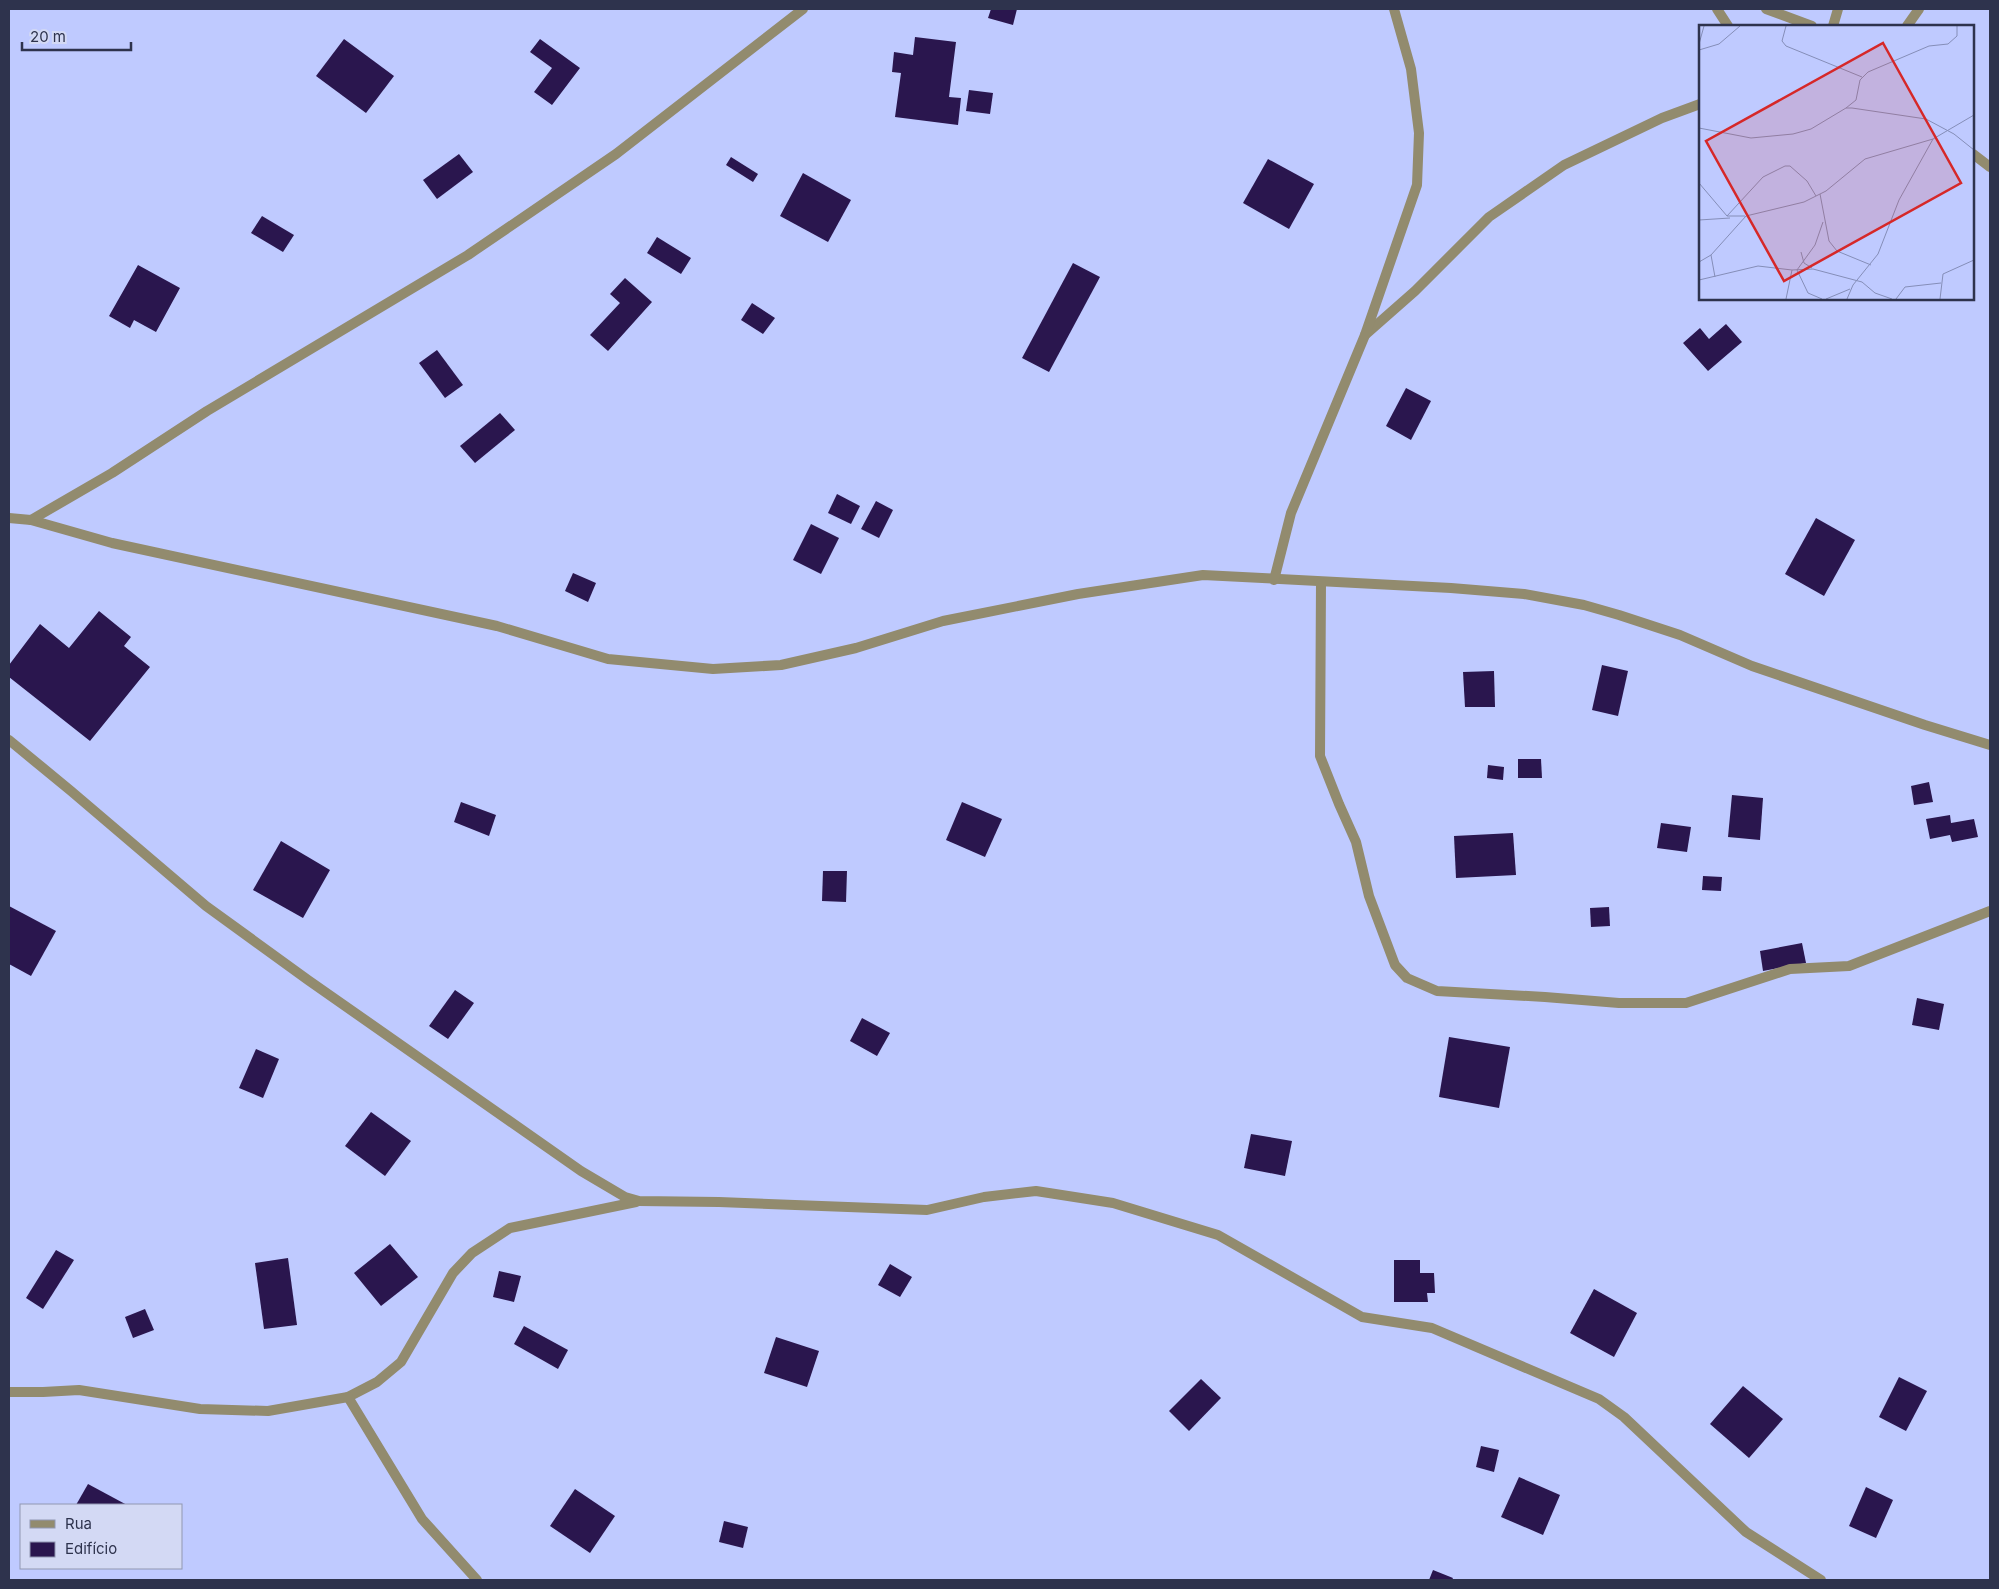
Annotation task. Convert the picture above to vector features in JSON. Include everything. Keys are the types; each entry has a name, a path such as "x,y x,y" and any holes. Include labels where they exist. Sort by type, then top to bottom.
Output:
{"street":[{"path":"31,520 112,473 207,411 468,255 616,154 803,9"},
{"path":"1274,580 1291,513 1364,335 1417,185 1420,132 1411,69 1394,9"},
{"path":"1716,9 1727,25"},
{"path":"1766,9 1809,25"},
{"path":"1834,25 1838,9"},
{"path":"1909,25 1919,9"},
{"path":"1364,335 1415,291 1489,217 1556,170 1662,118 1699,104"},
{"path":"1974,155 1990,167"},
{"path":"9,518 31,520 112,543 497,626 608,659 713,669 781,665 856,648 943,621 1078,594 1203,575 1321,583 1451,588 1524,594 1584,605 1680,635 1752,666 1990,745"},
{"path":"1321,583 1320,756 1356,842 1369,896 1395,965 1407,978 1437,991 1619,1003 1686,1002 1790,969 1849,966 1990,911"},
{"path":"9,740 206,906 308,980 581,1171 625,1197 639,1201"},
{"path":"9,1392 79,1390 200,1409 268,1411 348,1397 377,1382 401,1362 452,1273 472,1253 510,1228 639,1201 927,1210 984,1197 1036,1191 1114,1203 1218,1235 1362,1317 1432,1328 1598,1399 1624,1417 1746,1532 1821,1580"},
{"path":"348,1397 422,1518 477,1580"}],"building":[{"path":"991,9 1017,9 1013,25 988,18"},
{"path":"915,37 956,42 949,97 961,98 958,125 895,117 901,73 892,72 894,52 913,55"},
{"path":"344,39 394,76 366,113 316,76"},
{"path":"540,39 580,68 552,105 534,92 552,68 530,52"},
{"path":"969,90 993,93 990,114 966,111"},
{"path":"459,154 473,172 437,199 423,180"},
{"path":"731,157 758,174 753,182 726,165"},
{"path":"1268,159 1314,184 1289,229 1243,203"},
{"path":"803,173 851,200 828,242 780,216"},
{"path":"262,216 294,235 283,252 251,233"},
{"path":"657,237 691,258 681,274 647,253"},
{"path":"1073,263 1100,277 1049,372 1022,358"},
{"path":"138,265 180,288 156,332 134,320 130,328 109,316"},
{"path":"625,278 652,302 608,351 590,335 620,303 610,294"},
{"path":"752,303 775,318 763,334 741,320"},
{"path":"1726,324 1742,342 1708,371 1683,343 1700,328 1709,339"},
{"path":"437,350 463,385 445,398 419,363"},
{"path":"1406,388 1431,401 1411,440 1386,426"},
{"path":"500,413 515,430 475,463 460,446"},
{"path":"837,494 860,506 851,524 828,513"},
{"path":"876,501 893,510 879,538 861,529"},
{"path":"1816,518 1855,540 1824,596 1785,574"},
{"path":"811,524 839,538 821,574 793,560"},
{"path":"573,573 596,583 588,602 565,591"},
{"path":"99,611 131,637 124,646 150,667 90,741 9,677 9,665 40,624 69,648"},
{"path":"1602,665 1628,671 1618,716 1592,710"},
{"path":"1494,671 1495,707 1465,707 1463,672"},
{"path":"1518,759 1541,759 1542,778 1518,778"},
{"path":"1488,765 1504,767 1503,780 1487,778"},
{"path":"1929,782 1933,802 1914,805 1911,786"},
{"path":"1732,795 1763,798 1760,840 1728,837"},
{"path":"461,802 496,815 489,836 454,822"},
{"path":"962,802 1002,819 985,857 946,840"},
{"path":"1950,815 1951,823 1974,819 1978,837 1952,842 1950,835 1930,839 1926,819"},
{"path":"1661,823 1691,827 1687,852 1657,848"},
{"path":"1513,833 1516,875 1456,878 1454,836"},
{"path":"281,841 330,870 303,918 253,890"},
{"path":"823,871 847,871 846,902 822,901"},
{"path":"1703,876 1722,877 1721,891 1702,890"},
{"path":"9,906 56,931 31,976 9,964"},
{"path":"1609,907 1610,926 1591,927 1590,908"},
{"path":"1802,943 1806,963 1763,971 1760,951"},
{"path":"455,990 474,1003 448,1039 429,1026"},
{"path":"1917,998 1944,1004 1939,1030 1912,1025"},
{"path":"862,1018 890,1033 877,1056 850,1041"},
{"path":"1449,1037 1510,1047 1499,1108 1439,1097"},
{"path":"256,1049 279,1059 263,1098 239,1088"},
{"path":"371,1112 411,1141 385,1176 345,1146"},
{"path":"1251,1134 1292,1141 1285,1176 1244,1168"},
{"path":"390,1244 418,1277 381,1306 354,1273"},
{"path":"56,1250 74,1260 43,1309 26,1298"},
{"path":"288,1258 297,1325 264,1329 255,1263"},
{"path":"1394,1260 1420,1260 1420,1273 1434,1273 1435,1293 1427,1293 1428,1302 1394,1302"},
{"path":"890,1264 912,1277 900,1297 878,1285"},
{"path":"499,1271 521,1276 514,1302 493,1297"},
{"path":"1594,1289 1637,1313 1614,1357 1570,1333"},
{"path":"145,1309 154,1330 133,1338 125,1317"},
{"path":"524,1326 568,1350 558,1369 514,1344"},
{"path":"776,1337 819,1351 807,1387 764,1373"},
{"path":"1899,1377 1927,1391 1906,1431 1879,1417"},
{"path":"1201,1379 1221,1398 1189,1431 1169,1411"},
{"path":"1743,1386 1783,1419 1749,1458 1710,1424"},
{"path":"1481,1446 1499,1450 1494,1472 1476,1467"},
{"path":"1519,1477 1560,1495 1543,1535 1501,1517"},
{"path":"88,1484 125,1504 77,1504"},
{"path":"1866,1487 1893,1500 1876,1538 1849,1526"},
{"path":"575,1489 615,1516 590,1553 550,1526"},
{"path":"724,1521 748,1527 743,1548 719,1542"},
{"path":"1433,1570 1453,1578 1452,1580 1429,1580"}]}
